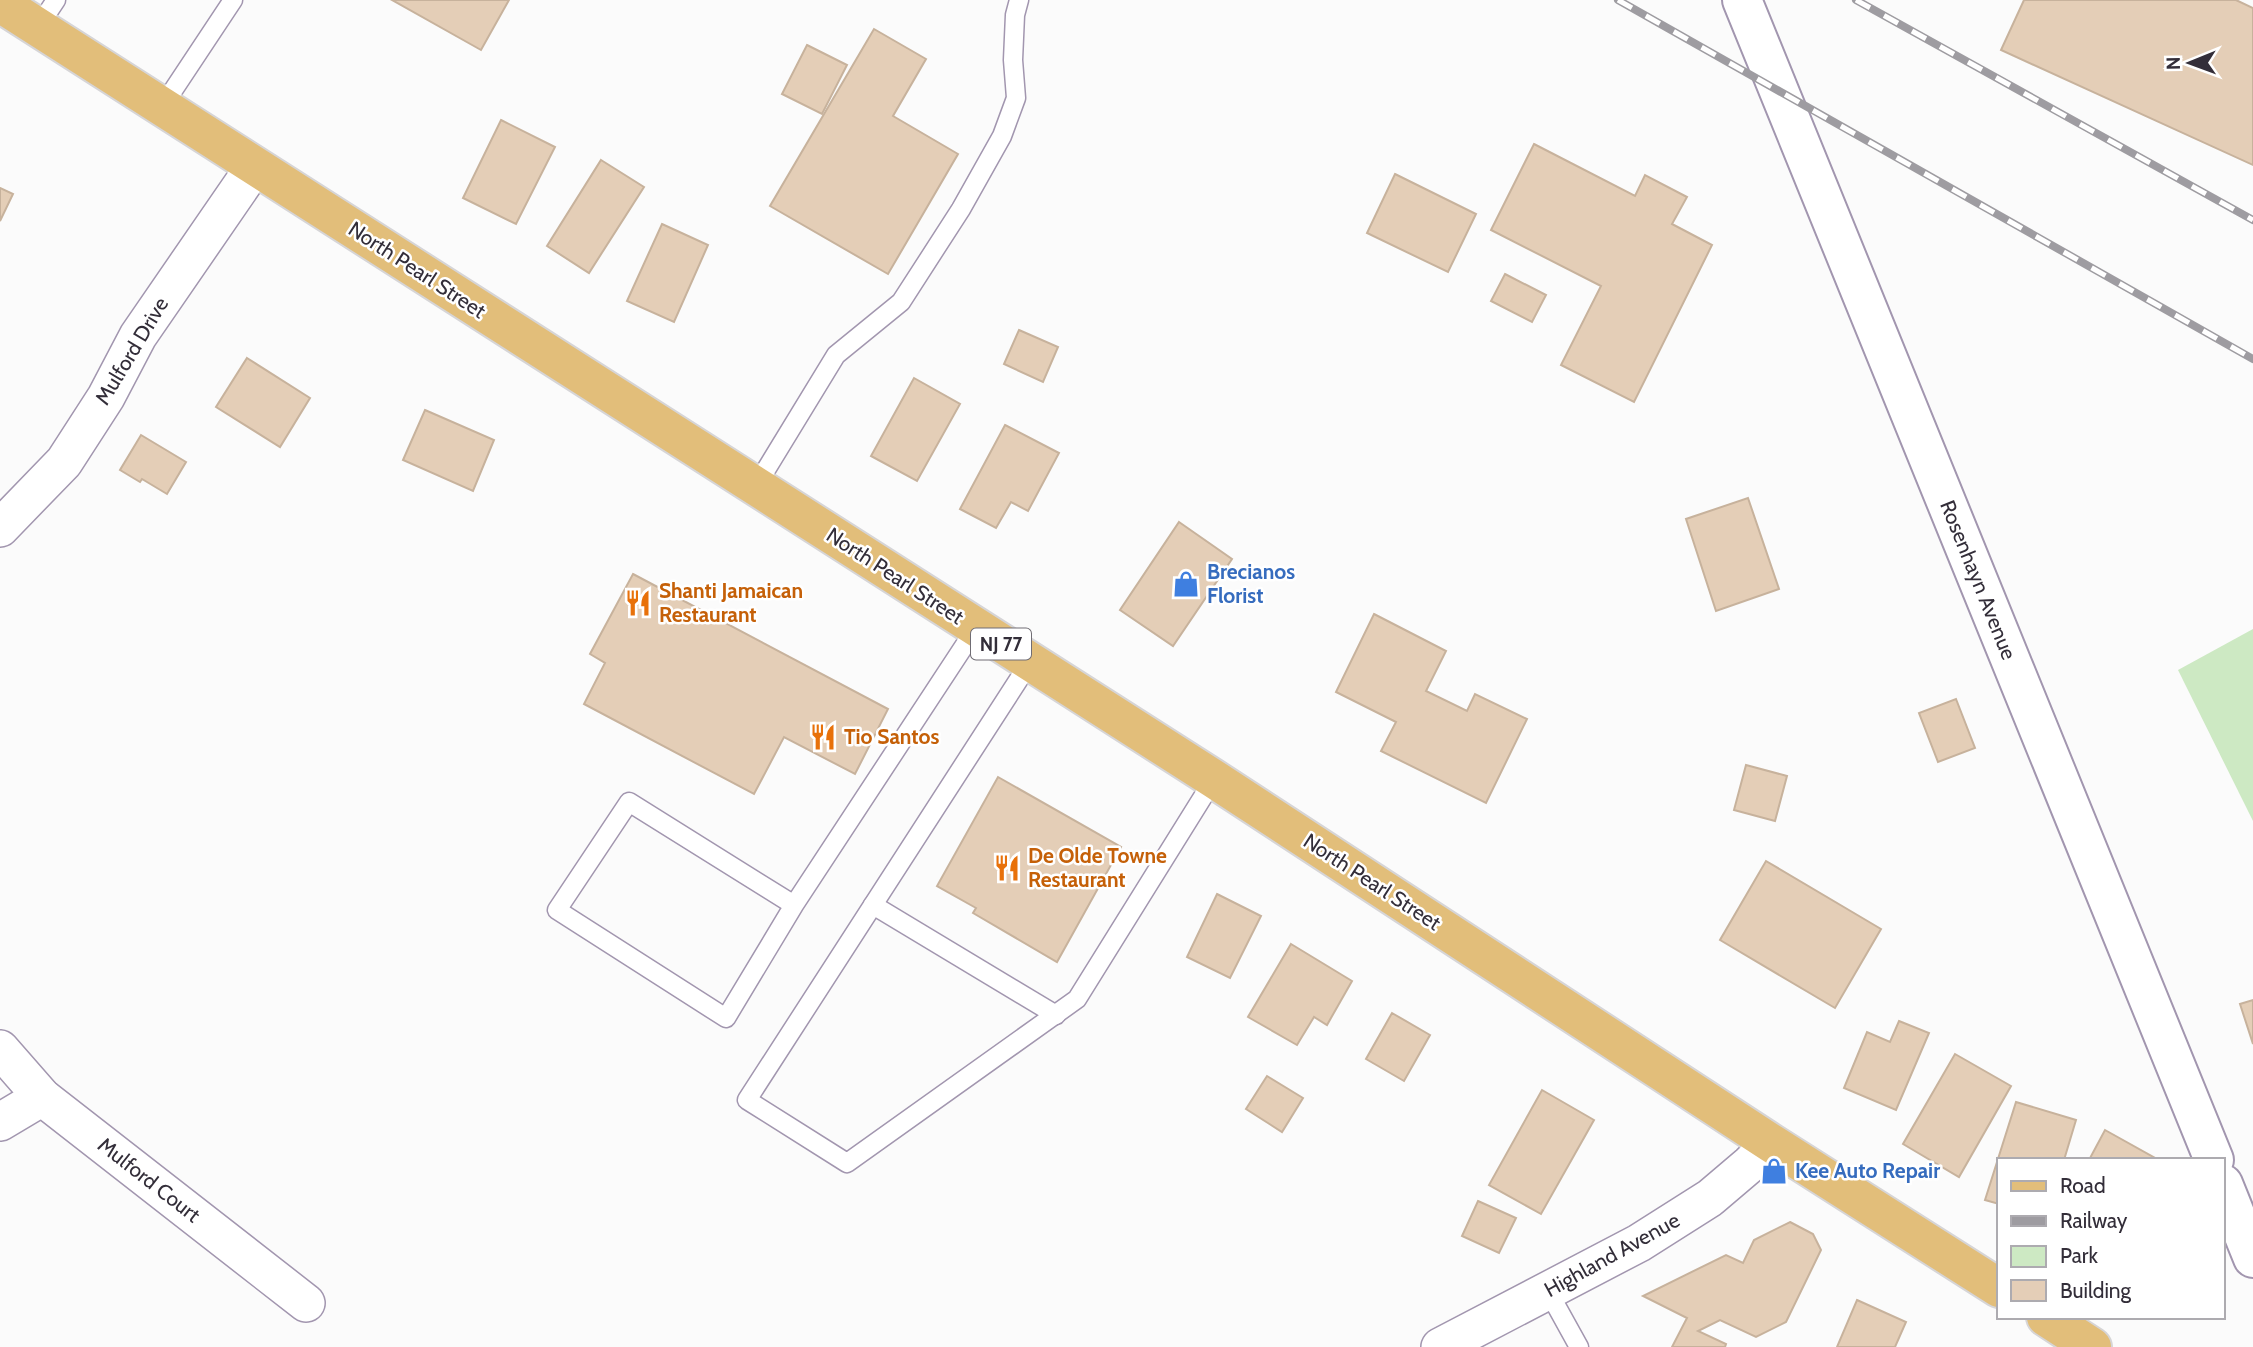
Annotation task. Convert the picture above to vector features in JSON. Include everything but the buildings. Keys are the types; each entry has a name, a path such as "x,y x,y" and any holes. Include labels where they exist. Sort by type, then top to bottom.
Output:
{"main road":[{"name":"North Pearl Street","path":"0,3 46,14 163,107 1214,779 1771,1143 1997,1287"},
{"path":"2049,1319 2092,1347"}],"street":[{"name":"Rosenhayn Avenue","path":"1742,0 2213,1158"},
{"name":"Mulford Drive","path":"0,528 64,462 106,397 138,336 255,166"},
{"name":"Mulford Court","path":"0,1049 43,1097 306,1303"},
{"path":"0,1122 43,1097"},
{"name":"Highland Avenue","path":"1440,1347 1639,1243 1710,1198 1771,1143"},
{"path":"2225,1189 2253,1258"}],"lane":[{"path":"163,107 233,0"},
{"path":"756,486 835,355 901,302 961,209 1002,136 1016,98 1013,49 1015,15 1020,0"},
{"path":"794,905 629,802 557,910 726,1018 794,905 976,628"},
{"path":"1030,662 747,1100 847,1163 1077,999 1214,779"},
{"path":"873,905 1056,1014"},
{"path":"1548,1291 1579,1347"}],"green space":[{"path":"2253,629 2253,821 2178,670"}],"railway":[{"path":"1618,0 2253,359"},
{"path":"1856,0 2253,220"}],"place":[{"name":"Brecianos Florist","path":"1186,584"},
{"name":"Shanti Jamaican Restaurant","path":"638,603"},
{"name":"Tio Santos","path":"823,737"},
{"name":"De Olde Towne Restaurant","path":"1007,868"},
{"name":"Kee Auto Repair","path":"1774,1171"}]}
